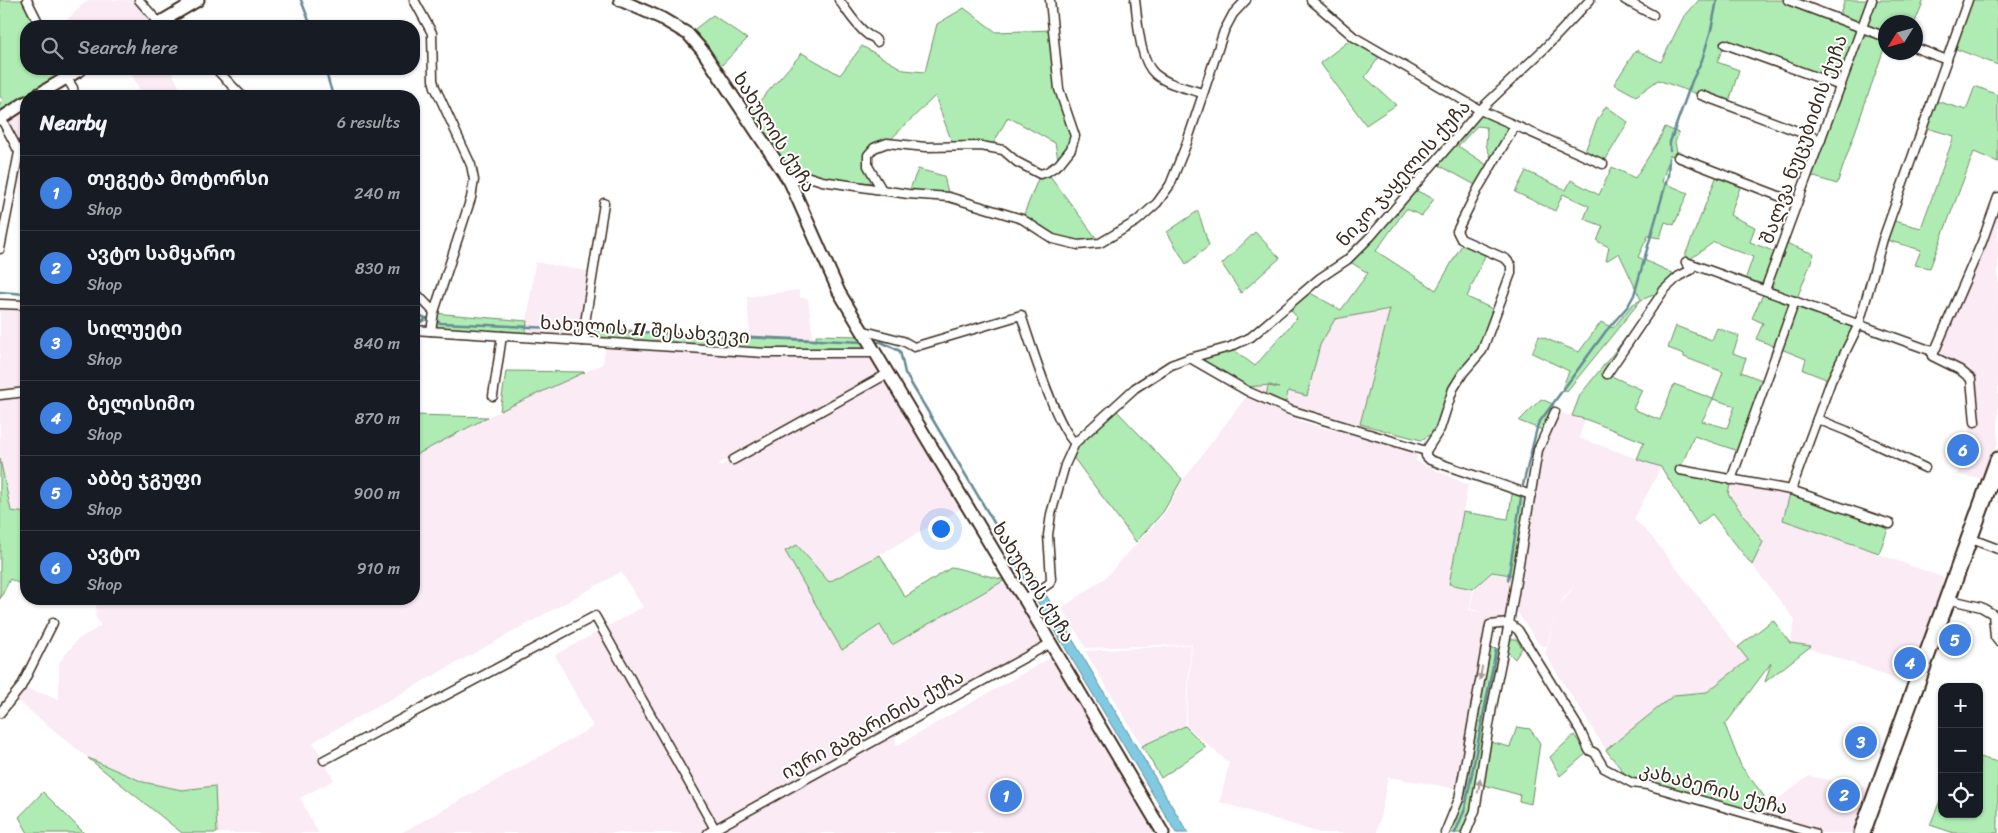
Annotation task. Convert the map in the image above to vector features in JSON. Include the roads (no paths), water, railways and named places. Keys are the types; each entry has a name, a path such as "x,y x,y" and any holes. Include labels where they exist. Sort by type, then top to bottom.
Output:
{"highway":[{"path":"1862,833 1969,538 1994,479 1998,460"}],"street":[{"path":"27,0 37,20"},
{"path":"139,0 160,20"},
{"path":"170,20 198,0"},
{"path":"414,0 432,33 433,80 435,87 471,165 474,180 433,313 431,331"},
{"path":"839,0 855,21 875,38 877,42"},
{"path":"881,188 868,166 868,155 874,148 887,143 926,146 981,146 1003,150 1017,162 1040,174 1047,172 1058,164 1071,149 1075,136 1059,89 1050,0"},
{"path":"1135,0 1146,62 1155,74 1170,82 1202,93"},
{"path":"790,182 803,175 822,180 881,188 908,194 950,197 1022,219 1053,239 1078,245 1100,243 1137,220 1156,203 1170,185 1186,145 1224,31 1233,14 1246,0"},
{"path":"1311,0 1354,37 1480,110 1603,164"},
{"name":"ნიკო ჯაყელის ქუჩა","path":"1025,600 1046,586 1051,580 1048,535 1051,514 1065,465 1075,443 1135,388 1171,365 1230,347 1251,337 1320,278 1347,260 1371,236 1480,110 1545,48 1590,0"},
{"path":"1625,0 1653,15"},
{"path":"1788,0 1878,34"},
{"name":"შალვა ნუცუბიძის ქუჩა","path":"1765,290 1872,0"},
{"path":"1791,490 1831,382 1859,324 1883,239 1968,0"},
{"name":"ხახულის ქუჩა","path":"623,1 661,18 688,34 702,50 790,182 839,292 1164,833"},
{"path":"1725,44 1840,86"},
{"path":"1923,51 1947,60"},
{"path":"43,90 62,75"},
{"path":"65,75 73,90"},
{"path":"222,75 236,90"},
{"path":"1701,95 1821,140"},
{"path":"0,249 19,152 1,118 20,106"},
{"path":"1516,126 1479,186 1457,231 1460,239 1506,259 1511,265 1511,273 1482,351 1463,373 1453,389 1440,429 1426,451 1426,456 1430,460 1531,495"},
{"path":"1678,157 1797,203"},
{"path":"1932,356 1982,242 1998,197"},
{"path":"583,341 584,323 604,203"},
{"path":"1607,374 1664,290 1679,276 1691,270 1686,262 1932,351 1932,356"},
{"path":"420,298 433,313"},
{"path":"1732,480 1796,301"},
{"path":"0,304 20,305"},
{"path":"862,332 903,341 914,347 1021,315 1060,419 1070,438 1075,443"},
{"name":"ხახულის II შესახვევი","path":"420,330 765,352 874,352"},
{"path":"493,396 502,336"},
{"path":"1932,356 1960,370 1971,380 1975,422"},
{"path":"1190,358 1249,392 1290,410 1426,451"},
{"path":"733,460 887,374"},
{"path":"0,395 20,393"},
{"path":"1466,833 1475,811 1538,450 1555,412"},
{"path":"1817,419 1925,468"},
{"path":"1680,470 1791,490 1890,524"},
{"path":"1969,538 1998,549"},
{"path":"1947,599 1981,608 1993,614 1995,637 1998,640"},
{"path":"324,760 595,616 711,831"},
{"path":"1446,833 1459,800 1490,625 1509,623"},
{"name":"კახაბერის ქუჩა","path":"1509,623 1518,630 1580,730 1589,750 1595,753 1604,768 1632,784 1646,785 1814,833"},
{"path":"0,713 22,687 53,624"},
{"name":"იური გაგარინის ქუჩა","path":"711,831 1051,643"}],"water":[{"path":"1021,553 1188,833 1176,833 1012,559"}],"waterway":[{"path":"301,0 309,20"},
{"path":"1670,150 1670,142 1692,81 1702,60 1717,0"},
{"path":"327,75 331,90"},
{"path":"1523,485 1538,424 1606,331 1628,306 1634,295 1668,176 1669,158"},
{"path":"0,292 20,294"},
{"path":"420,316 441,323 864,342"},
{"path":"420,322 428,318"},
{"path":"872,342 881,342 900,351 905,373 1015,558"},
{"path":"1508,580 1521,498"},
{"path":"1455,833 1465,809 1496,650"}],"place":[{"name":"ავტო","path":"1963,450"},
{"name":"აბბე ჯგუფი","path":"1955,640"},
{"name":"ბელისიმო","path":"1910,663"},
{"name":"სილუეტი","path":"1861,742"},
{"name":"ავტო სამყარო","path":"1844,795"},
{"name":"თეგეტა მოტორსი","path":"1006,796"}]}
